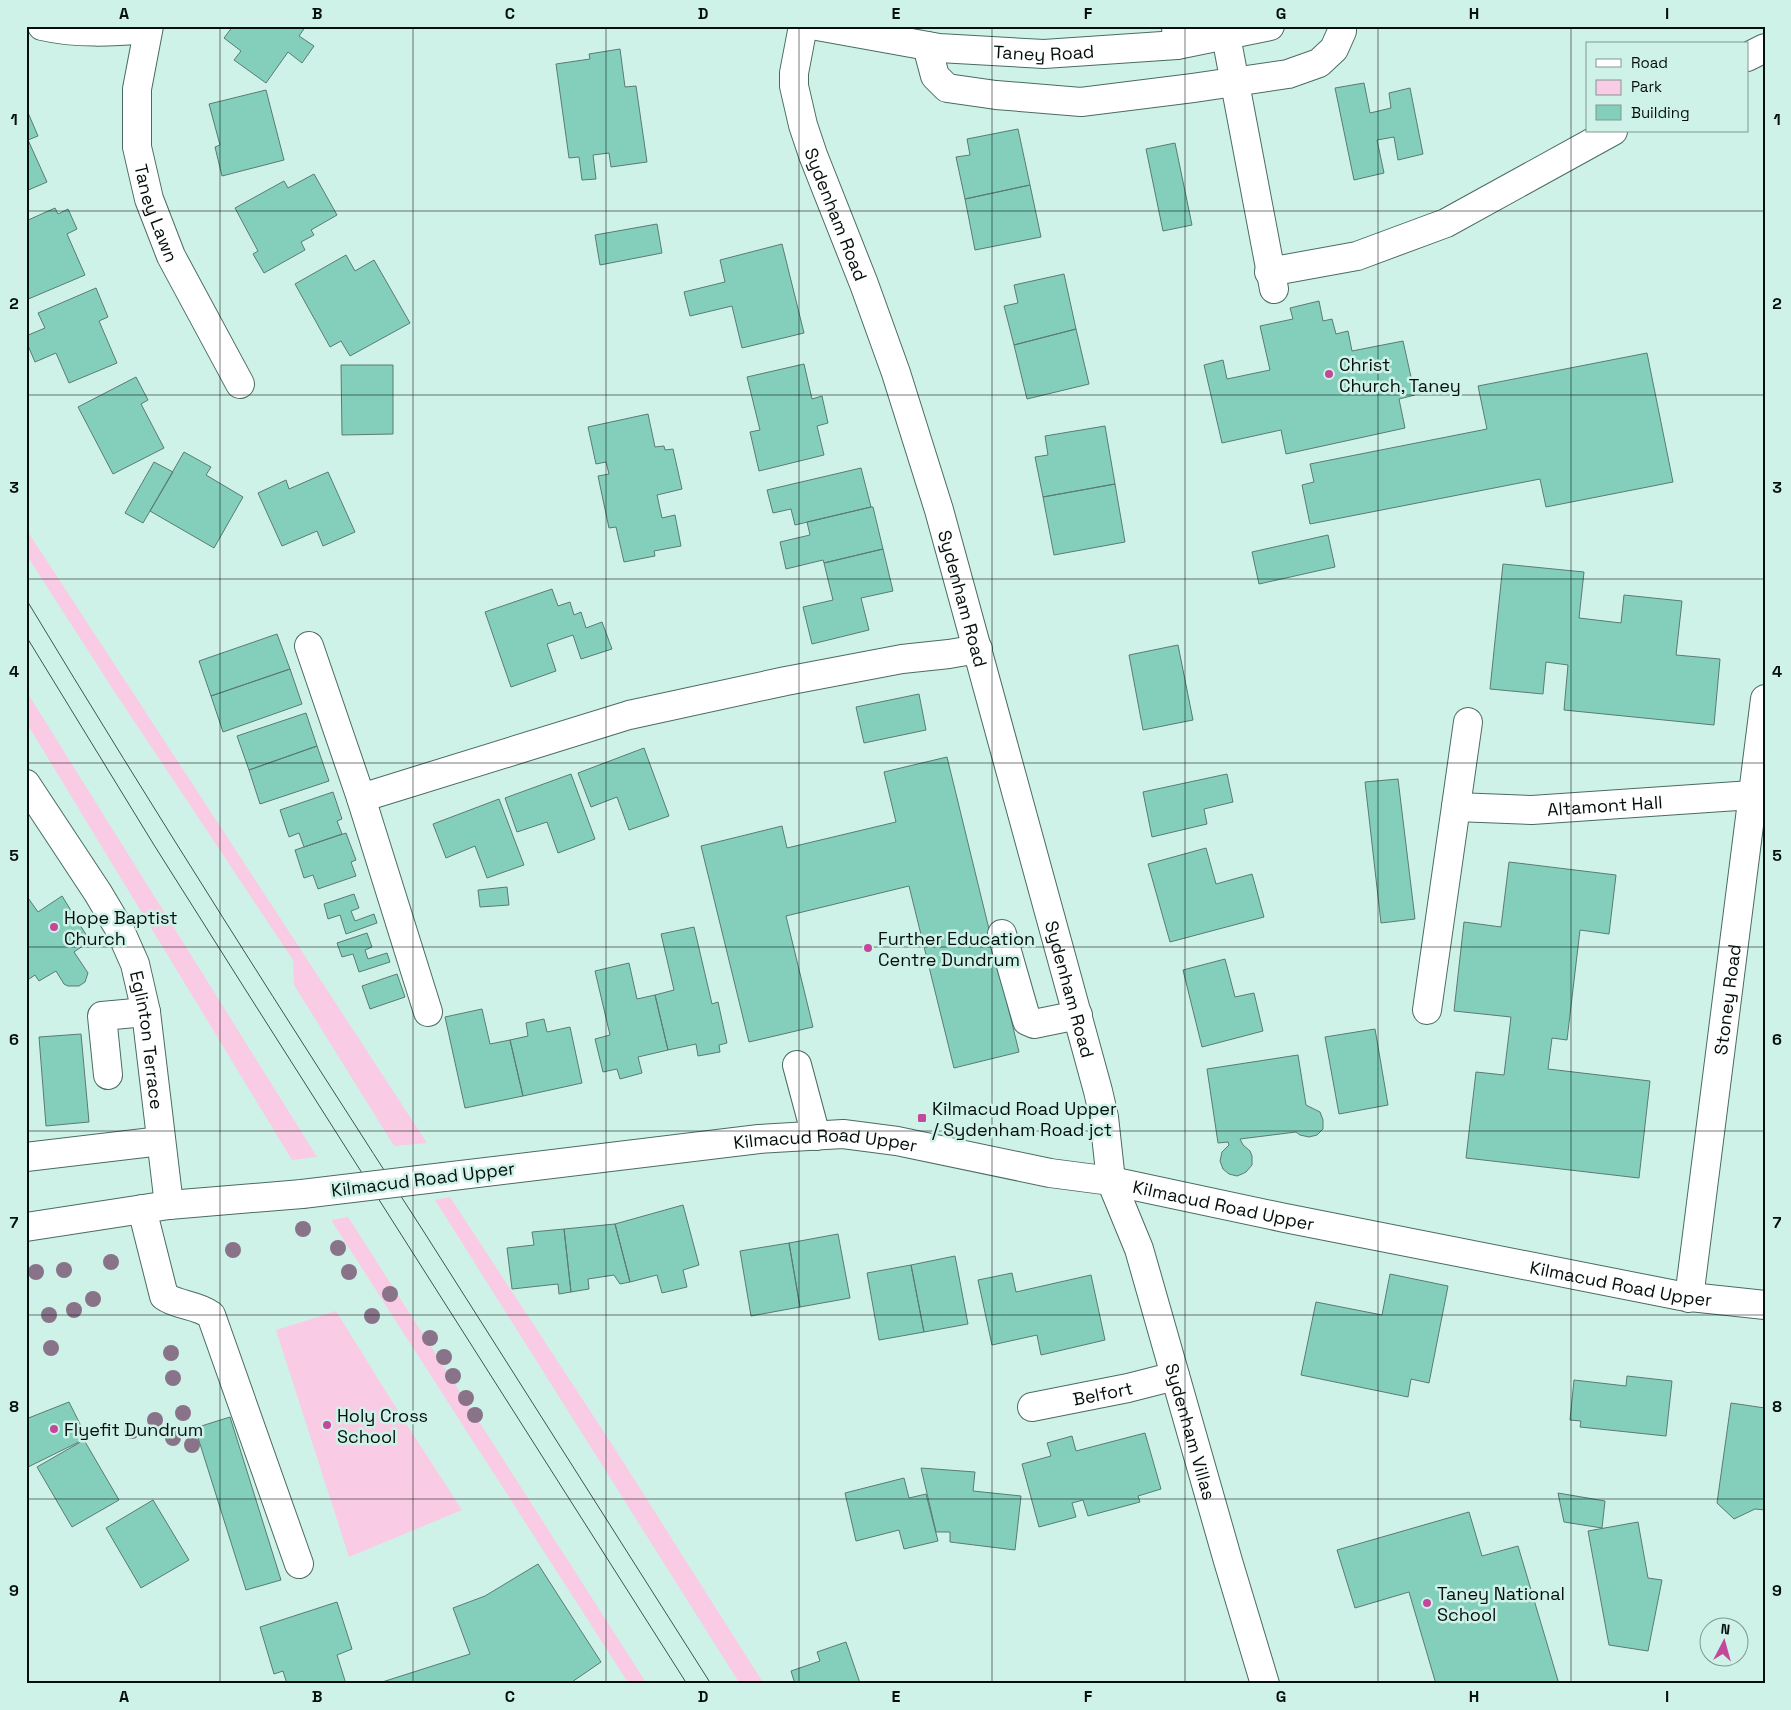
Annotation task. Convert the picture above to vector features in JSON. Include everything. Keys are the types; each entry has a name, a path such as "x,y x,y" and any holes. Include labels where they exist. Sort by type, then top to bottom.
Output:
{"street":[{"path":"42,26 62,30 108,32 148,28"},
{"name":"Sydenham Road","path":"803,26 794,73 794,86 803,125 896,373 939,510 1078,1015 1104,1117 1111,1181"},
{"name":"Taney Road","path":"816,26 926,46 1044,54 1177,35 1226,36 1270,26"},
{"path":"926,46 935,76 947,88 996,95 1081,102 1288,74 1319,63 1334,49 1342,31 1342,26"},
{"name":"Taney Lawn","path":"148,28 137,89 137,147 149,199 171,256 240,384"},
{"path":"1226,36 1272,281 1357,256 1446,223 1611,132"},
{"path":"1748,56 1765,48"},
{"path":"309,646 361,798 428,1012"},
{"path":"361,798 629,714 892,661 978,649"},
{"name":"Stoney Road","path":"1689,1298 1765,699"},
{"path":"1427,1010 1468,722"},
{"name":"Eglinton Terrace","path":"26,784 98,892 120,930 135,964 146,1012 169,1205"},
{"name":"Altamont Hall","path":"1456,807 1532,810 1752,795"},
{"path":"1002,934 1027,1021 1034,1024 1078,1015"},
{"path":"108,1075 92,1016 146,1012"},
{"path":"797,1065 816,1136"},
{"name":"Kilmacud Road Upper","path":"26,1227 169,1205 302,1194 759,1139 843,1134 898,1141 1050,1173 1111,1181 1285,1218 1689,1298 1765,1306"},
{"path":"26,1157 161,1141"},
{"name":"Sydenham Villas","path":"1111,1181 1139,1250 1265,1684"},
{"path":"142,1209 164,1296 172,1302 202,1308 211,1315 299,1564"},
{"name":"Belfort","path":"1032,1407 1128,1388 1175,1376"}],"green space":[{"path":"26,529 427,1143 394,1146 294,985 293,960 112,688 26,554"},
{"path":"26,690 317,1157 292,1160 26,722"},
{"path":"450,1197 613,1446 764,1684 740,1684 435,1200"},
{"path":"348,1217 647,1684 629,1684 331,1220"},
{"path":"336,1311 462,1510 349,1557 276,1330"}],"building":[{"path":"233,26 306,26 299,36 314,46 302,63 288,52 266,83 234,60 241,51 224,38"},
{"path":"620,49 625,87 636,86 647,162 611,167 609,153 593,155 596,179 582,180 579,157 569,158 556,64 590,59 589,54"},
{"path":"1364,83 1370,113 1391,108 1389,93 1410,88 1423,154 1398,160 1394,137 1377,140 1384,173 1354,180 1335,88"},
{"path":"266,90 284,160 222,176 215,147 220,145 209,104"},
{"path":"26,108 38,136 28,140 47,182 26,191"},
{"path":"1018,129 1030,185 965,199 956,157 970,155 967,139"},
{"path":"1175,143 1192,225 1163,231 1146,149"},
{"path":"314,174 337,215 311,230 314,235 301,242 305,250 264,273 253,254 258,251 235,208 284,181 288,188"},
{"path":"1030,185 1041,237 975,250 965,199"},
{"path":"55,208 58,214 68,209 77,229 67,234 85,275 26,300 26,221"},
{"path":"657,224 662,253 600,265 595,235"},
{"path":"782,244 804,333 742,348 732,306 690,316 684,292 725,282 720,260"},
{"path":"346,255 355,271 374,260 410,323 350,356 341,341 330,347 295,284"},
{"path":"1064,274 1076,329 1014,345 1004,306 1018,303 1014,285"},
{"path":"96,288 108,317 99,321 117,363 69,383 56,353 35,362 26,341 26,336 45,328 38,313"},
{"name":"Christ Church, Taney","path":"1319,301 1323,321 1332,319 1336,334 1348,331 1352,351 1403,341 1415,395 1399,399 1405,428 1286,454 1281,430 1222,443 1204,365 1223,360 1227,379 1270,370 1260,326 1293,319 1290,308"},
{"path":"1076,329 1089,384 1027,399 1014,345"},
{"path":"1647,353 1673,482 1546,507 1540,479 1310,524 1302,485 1314,482 1310,464 1487,429 1478,386"},
{"path":"804,364 812,399 822,396 828,423 817,426 824,455 759,471 750,432 760,430 747,377"},
{"path":"341,365 393,365 393,434 342,435"},
{"path":"136,377 148,400 141,404 164,448 113,474 78,407"},
{"path":"648,414 655,447 664,446 665,450 673,449 682,489 657,495 662,518 675,515 681,546 654,551 655,556 624,562 616,527 609,528 598,476 609,474 606,462 596,464 588,427"},
{"path":"1105,426 1115,484 1043,497 1035,457 1048,455 1045,436"},
{"path":"184,452 211,467 206,475 243,497 214,548 150,511"},
{"path":"154,462 173,472 143,523 125,513"},
{"path":"861,468 871,507 795,525 791,509 773,513 767,490"},
{"path":"328,472 355,532 323,546 317,531 282,546 258,493 286,480 289,489"},
{"path":"1115,484 1125,542 1054,555 1043,497"},
{"path":"873,507 883,549 824,563 823,560 786,569 780,542 810,535 807,522"},
{"path":"1328,535 1335,567 1259,584 1252,552"},
{"path":"883,549 893,591 861,598 869,630 812,644 803,607 833,600 824,563"},
{"path":"1503,564 1584,572 1579,618 1621,623 1624,595 1682,601 1676,655 1720,659 1714,725 1564,710 1568,665 1546,662 1543,694 1490,689"},
{"path":"552,589 558,606 570,602 574,615 581,612 586,628 602,622 612,649 581,659 573,635 547,644 556,671 511,687 485,612"},
{"path":"277,634 290,669 211,696 199,661"},
{"path":"1178,645 1193,720 1143,730 1129,655"},
{"path":"290,669 302,704 223,732 211,696"},
{"path":"919,694 926,730 864,743 856,707"},
{"path":"306,713 317,746 249,770 237,736"},
{"path":"317,746 329,781 260,804 249,770"},
{"path":"644,748 669,816 629,830 617,797 591,807 578,773"},
{"name":"Further Education Centre Dundrum","path":"947,757 1019,1052 954,1068 909,886 786,916 813,1027 749,1042 701,846 782,826 787,848 896,822 884,772"},
{"path":"571,774 595,839 558,853 547,822 517,832 505,798"},
{"path":"1227,774 1233,802 1204,809 1207,824 1152,837 1143,792"},
{"path":"1398,779 1415,919 1381,923 1365,782"},
{"path":"333,792 342,819 337,821 342,834 304,847 299,833 289,837 280,810"},
{"path":"499,799 524,865 487,878 475,846 446,858 433,824"},
{"path":"346,833 356,860 351,862 356,876 318,889 313,875 304,878 295,850"},
{"path":"1206,848 1216,884 1252,874 1264,917 1170,942 1148,864"},
{"path":"1509,862 1616,875 1609,934 1580,930 1567,1040 1552,1038 1548,1069 1650,1081 1639,1178 1466,1158 1476,1072 1504,1075 1511,1017 1454,1011 1464,922 1501,927"},
{"path":"507,887 509,905 480,907 478,890"},
{"path":"354,894 359,908 351,911 355,921 374,914 377,923 346,934 340,915 328,919 324,904"},
{"name":"Hope Baptist Church","path":"26,895 38,912 62,896 90,941 74,952 88,973 85,982 79,986 64,984 56,971 39,981 35,975 26,981"},
{"path":"694,927 712,1004 718,1002 727,1043 719,1045 720,1052 698,1056 696,1044 668,1050 655,995 674,990 661,934"},
{"path":"367,933 372,947 365,950 368,959 387,953 390,962 359,972 353,954 342,957 337,943"},
{"path":"1225,959 1235,997 1254,993 1263,1031 1202,1047 1183,970"},
{"path":"629,963 637,999 655,995 668,1050 638,1057 642,1073 620,1079 617,1069 603,1072 595,1039 610,1035 595,971"},
{"path":"397,974 405,997 370,1009 362,986"},
{"path":"482,1009 490,1044 510,1040 523,1096 465,1108 445,1017"},
{"path":"544,1019 547,1032 570,1027 582,1083 523,1096 510,1040 528,1036 526,1023"},
{"path":"1375,1029 1388,1105 1339,1114 1325,1037"},
{"path":"81,1034 89,1122 46,1126 39,1037"},
{"path":"1298,1055 1306,1105 1320,1112 1323,1120 1323,1129 1317,1135 1309,1137 1296,1132 1240,1139 1243,1145 1250,1151 1252,1165 1246,1172 1237,1176 1229,1174 1223,1169 1220,1161 1222,1152 1229,1145 1228,1142 1218,1143 1207,1069"},
{"path":"683,1205 699,1265 683,1270 687,1287 662,1293 657,1275 630,1282 615,1224"},
{"path":"615,1224 630,1282 620,1284 614,1275 588,1279 589,1289 571,1292 564,1229"},
{"path":"564,1229 571,1292 559,1294 558,1284 512,1289 507,1248 534,1245 532,1232"},
{"path":"838,1234 850,1298 800,1307 789,1243"},
{"path":"789,1243 800,1307 751,1316 740,1251"},
{"path":"955,1256 968,1324 924,1332 911,1265"},
{"path":"911,1265 924,1332 879,1340 867,1273"},
{"path":"1012,1273 1016,1292 1091,1275 1105,1340 1041,1355 1037,1335 992,1345 978,1280"},
{"path":"1390,1274 1448,1286 1429,1383 1411,1379 1408,1397 1301,1375 1316,1302 1382,1315"},
{"path":"1627,1376 1672,1381 1666,1436 1580,1427 1581,1421 1570,1420 1574,1380 1626,1386"},
{"name":"Flyefit Dundrum","path":"69,1402 87,1438 26,1468 26,1419"},
{"path":"1731,1403 1765,1408 1765,1510 1755,1509 1734,1519 1717,1503"},
{"path":"230,1417 281,1580 246,1590 195,1428"},
{"path":"1145,1433 1161,1489 1138,1496 1140,1502 1088,1516 1083,1500 1072,1503 1076,1517 1039,1527 1022,1464 1051,1456 1047,1443 1072,1436 1076,1451"},
{"path":"84,1440 119,1500 72,1527 37,1467"},
{"path":"921,1468 975,1472 973,1491 1021,1496 1015,1550 950,1542 950,1532 936,1532"},
{"path":"904,1478 909,1498 926,1494 938,1541 904,1549 899,1530 856,1541 845,1493"},
{"path":"1558,1493 1605,1501 1602,1528 1564,1522"},
{"path":"153,1500 189,1560 141,1588 106,1528"},
{"path":"1469,1512 1482,1556 1518,1546 1559,1684 1436,1684 1409,1592 1355,1608 1337,1550"},
{"path":"1638,1522 1648,1578 1662,1580 1648,1651 1609,1645 1588,1531"},
{"path":"538,1564 601,1662 569,1684 376,1684 470,1654 453,1608 485,1596"},
{"path":"337,1602 352,1649 337,1655 346,1684 287,1684 283,1671 274,1674 260,1627"},
{"path":"846,1642 860,1683 795,1684 791,1671 820,1661 817,1652"}],"tram line":[{"path":"26,599 223,917 711,1684"},
{"path":"26,636 154,845 687,1684"}],"place":[{"name":"Christ Church, Taney","path":"1329,374"},
{"name":"Hope Baptist Church","path":"54,927"},
{"name":"Further Education Centre Dundrum","path":"868,948"},
{"name":"Kilmacud Road Upper / Sydenham Road jct","path":"922,1118"},
{"name":"Holy Cross School","path":"327,1425"},
{"name":"Flyefit Dundrum","path":"54,1429"},
{"name":"Taney National School","path":"1427,1603"}]}
